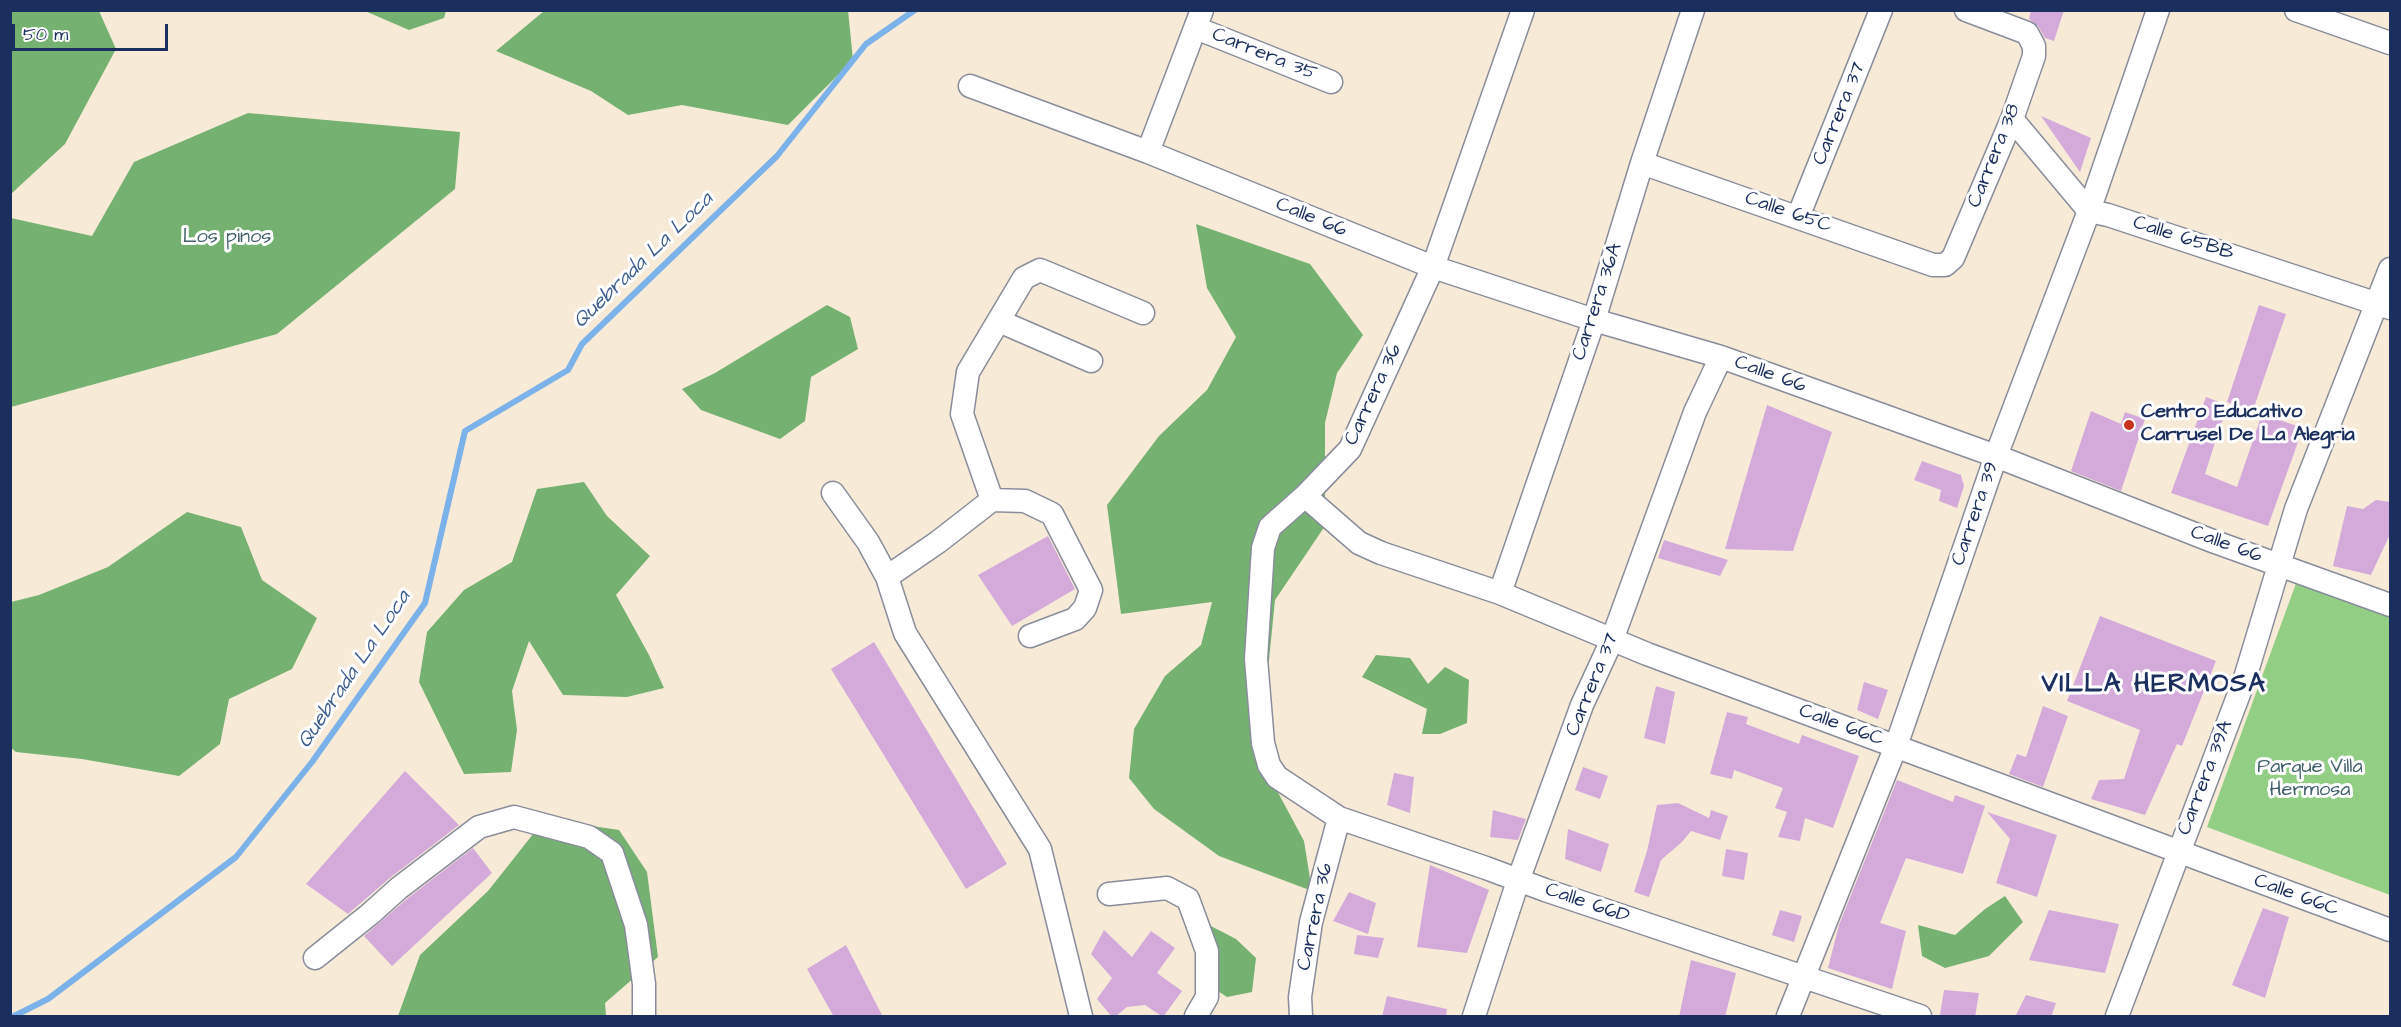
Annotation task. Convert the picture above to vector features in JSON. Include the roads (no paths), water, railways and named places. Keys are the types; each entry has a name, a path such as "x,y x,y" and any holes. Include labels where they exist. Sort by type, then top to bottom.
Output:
{"street":[{"name":"Carrera 36A","path":"1500,593 1594,320 1642,163 1694,10"},
{"name":"Carrera 37","path":"1798,217 1881,10"},
{"name":"Carrera 38","path":"1933,265 1945,265 1953,258 2012,119 2034,56 2034,46 2027,33 1966,10"},
{"name":"Carrera 39","path":"1788,1017 1896,746 1996,456 2089,211 2158,10"},
{"path":"2296,10 2391,43"},
{"name":"Carrera 36","path":"1269,765 1263,742 1256,659 1263,548 1270,527 1305,496 1350,449 1433,267 1521,11"},
{"name":"Carrera 35","path":"1148,152 1199,19 1331,82"},
{"name":"Calle 66","path":"970,86 1148,152 1433,267 1594,320 1721,357 1996,456 2215,542 2391,605"},
{"path":"2012,119 2089,211"},
{"name":"Calle 65C","path":"1642,163 1933,265"},
{"name":"Calle 65BB","path":"2089,211 2108,215 2384,305"},
{"name":"Carrera 39A","path":"2117,1017 2177,852 2245,678 2296,509 2384,305 2391,269"},
{"path":"992,500 962,414 968,372 1024,278 1040,270 1143,313"},
{"path":"999,321 1091,361"},
{"name":"Carrera 37","path":"1474,1017 1518,881 1582,705 1612,640 1695,412 1721,357"},
{"path":"832,493 868,542 887,578 905,633 1040,849 1081,1017"},
{"name":"Calle 66C","path":"1305,496 1359,543 1381,554 1500,593 1612,640 2391,930"},
{"path":"887,578 992,500 1025,501 1052,514 1091,590 1085,608 1075,619 1030,636"},
{"name":"Calle 66D","path":"1269,765 1278,777 1339,818 1920,1017"},
{"path":"315,958 399,888 479,826 514,817 589,837 612,853 636,925 644,984 644,1017"},
{"name":"Carrera 36","path":"1301,1007 1311,922 1339,818"},
{"path":"1109,894 1167,888 1188,899 1207,951 1208,996 1196,1017"},
{"path":"1283,1017 1301,1007"}],"waterway":[{"name":"Quebrada La Loca","path":"14,1016 48,999 236,857 312,762 425,603 465,431 568,370 582,344 777,156 866,44 915,10"}],"place":[{"name":"Centro Educativo Carrusel De La Alegria","path":"2129,425"}],"district":[{"name":"VILLA HERMOSA","path":"2154,686"}],"park label":[{"name":"Los pinos","path":"227,238"},
{"name":"Parque Villa Hermosa","path":"2310,780"}]}
